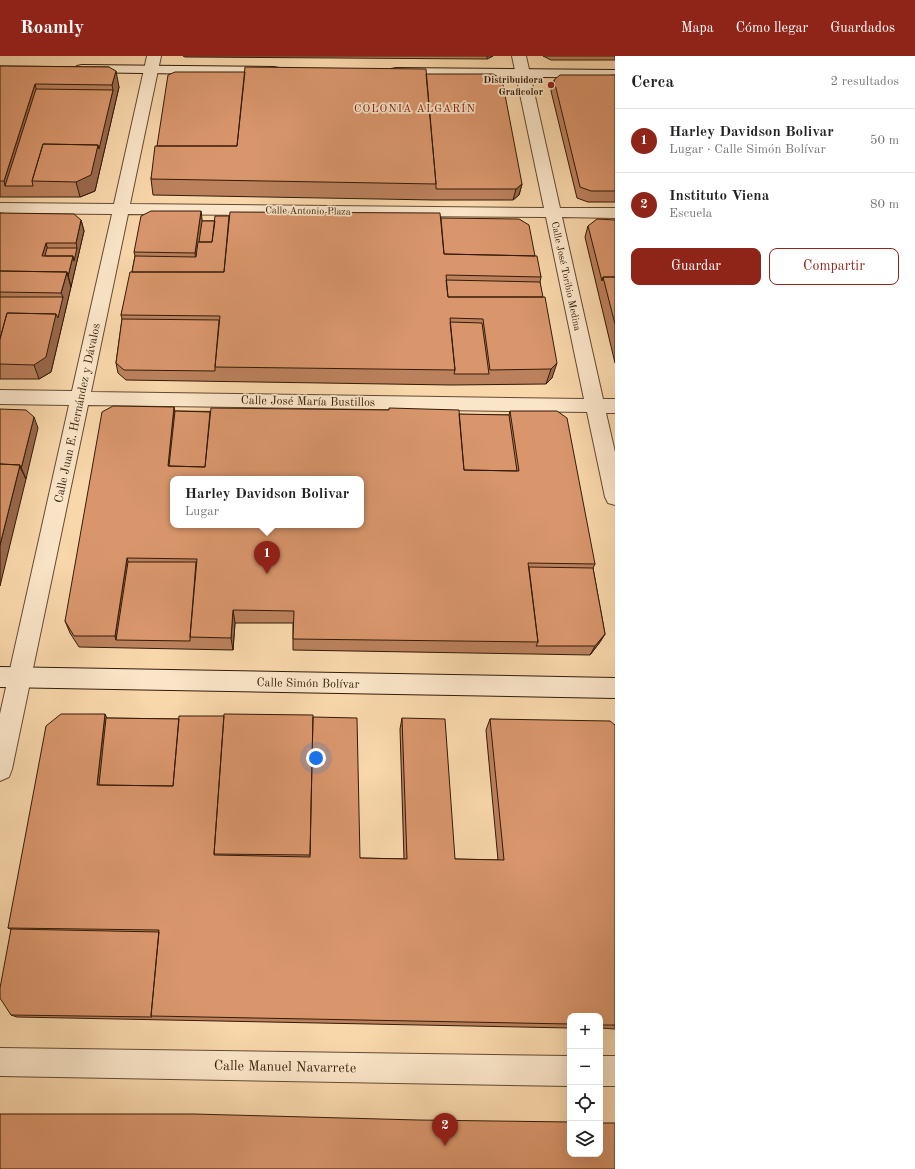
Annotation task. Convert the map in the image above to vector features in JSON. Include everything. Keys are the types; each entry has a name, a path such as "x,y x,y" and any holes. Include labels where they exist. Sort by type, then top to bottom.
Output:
{"street":[{"name":"Calle José Toribio Medina","path":"520,56 615,497"},
{"path":"72,69 153,63 286,71"},
{"name":"Calle Juan E. Hernández y Dávalos","path":"0,769 10,677 81,398 153,63"},
{"path":"381,72 615,74"},
{"name":"Calle Antonio Plaza","path":"0,208 615,213"},
{"name":"Calle José María Bustillos","path":"0,397 615,406"},
{"name":"Calle Simón Bolívar","path":"10,677 615,688"},
{"name":"Calle Manuel Navarrete","path":"0,1062 567,1070"},
{"path":"603,1071 615,1071"}],"building":[{"path":"0,66 109,67 116,71 112,85 35,84 4,181 0,181"},
{"path":"245,67 426,69 436,184 151,179 155,146 237,146"},
{"path":"175,72 245,72 237,146 157,146 168,75"},
{"path":"426,74 493,74 502,79 522,184 516,189 436,189"},
{"path":"560,75 615,75 615,191 591,191 580,187 554,80"},
{"path":"36,89 113,90 99,149 98,145 43,144 32,181 33,186 5,186"},
{"path":"43,144 98,145 91,175 76,182 32,181"},
{"path":"151,211 201,211 195,253 134,252 141,216"},
{"path":"230,212 440,213 444,254 537,256 541,277 446,275 448,297 545,297 557,363 551,369 490,370 483,319 450,318 455,370 215,367 220,316 121,315 130,272 224,272"},
{"path":"0,213 74,214 81,220 76,243 46,243 42,256 73,256 68,276 67,272 0,271"},
{"path":"215,216 229,216 224,272 132,272 135,256 196,257 198,242 212,242"},
{"path":"441,218 519,219 529,225 535,256 444,254"},
{"path":"597,219 615,220 615,277 603,277 602,281 588,226"},
{"path":"202,221 215,221 212,242 199,242"},
{"path":"47,248 77,248 74,261 73,256 45,256"},
{"path":"0,271 67,272 61,293 0,292"},
{"path":"603,277 615,277 615,324"},
{"path":"446,280 540,282 543,297 448,297"},
{"path":"0,297 63,297 58,318 56,314 7,313 0,339"},
{"path":"7,313 56,314 46,357 34,365 0,364 0,339"},
{"path":"122,319 219,320 215,371 124,370 116,363"},
{"path":"450,322 482,323 489,374 454,374 455,370"},
{"path":"113,406 174,407 168,466 205,467 211,408 389,410 389,408 459,410 464,470 519,471 510,411 557,411 567,418 595,564 528,563 538,642 293,639 294,611 233,610 231,638 190,637 197,559 127,558 115,636 74,636 65,621 102,412"},
{"path":"0,409 26,410 34,417 21,469 20,465 0,464"},
{"path":"175,411 210,412 205,467 169,466"},
{"path":"459,414 509,415 517,471 464,470"},
{"path":"0,464 20,465 0,545"},
{"path":"128,562 196,562 190,641 116,640"},
{"path":"529,567 593,568 605,634 595,646 536,646 538,642"},
{"path":"61,714 105,714 97,785 173,786 179,716 224,716 214,855 310,857 313,717 357,718 360,858 407,859 402,718 445,719 455,859 504,860 490,719 610,721 615,725 615,1025 603,1025 603,1013 567,1013 567,1024 151,1016 159,930 8,928 46,726"},
{"path":"224,714 313,715 310,855 214,854"},
{"path":"106,718 179,719 173,786 99,785"},
{"path":"11,929 159,932 152,1017 11,1015 0,998 0,988"},
{"path":"0,1114 194,1114 418,1120 567,1122 567,1157 603,1157 603,1123 615,1123 615,1169 0,1169"}],"place":[{"name":"Distribuidora Graficolor","path":"551,85"},
{"name":"Harley Davidson Bolivar","path":"267,574"},
{"name":"Instituto Viena","path":"445,1146"}],"district":[{"name":"COLONIA ALGARÍN","path":"415,108"}]}
